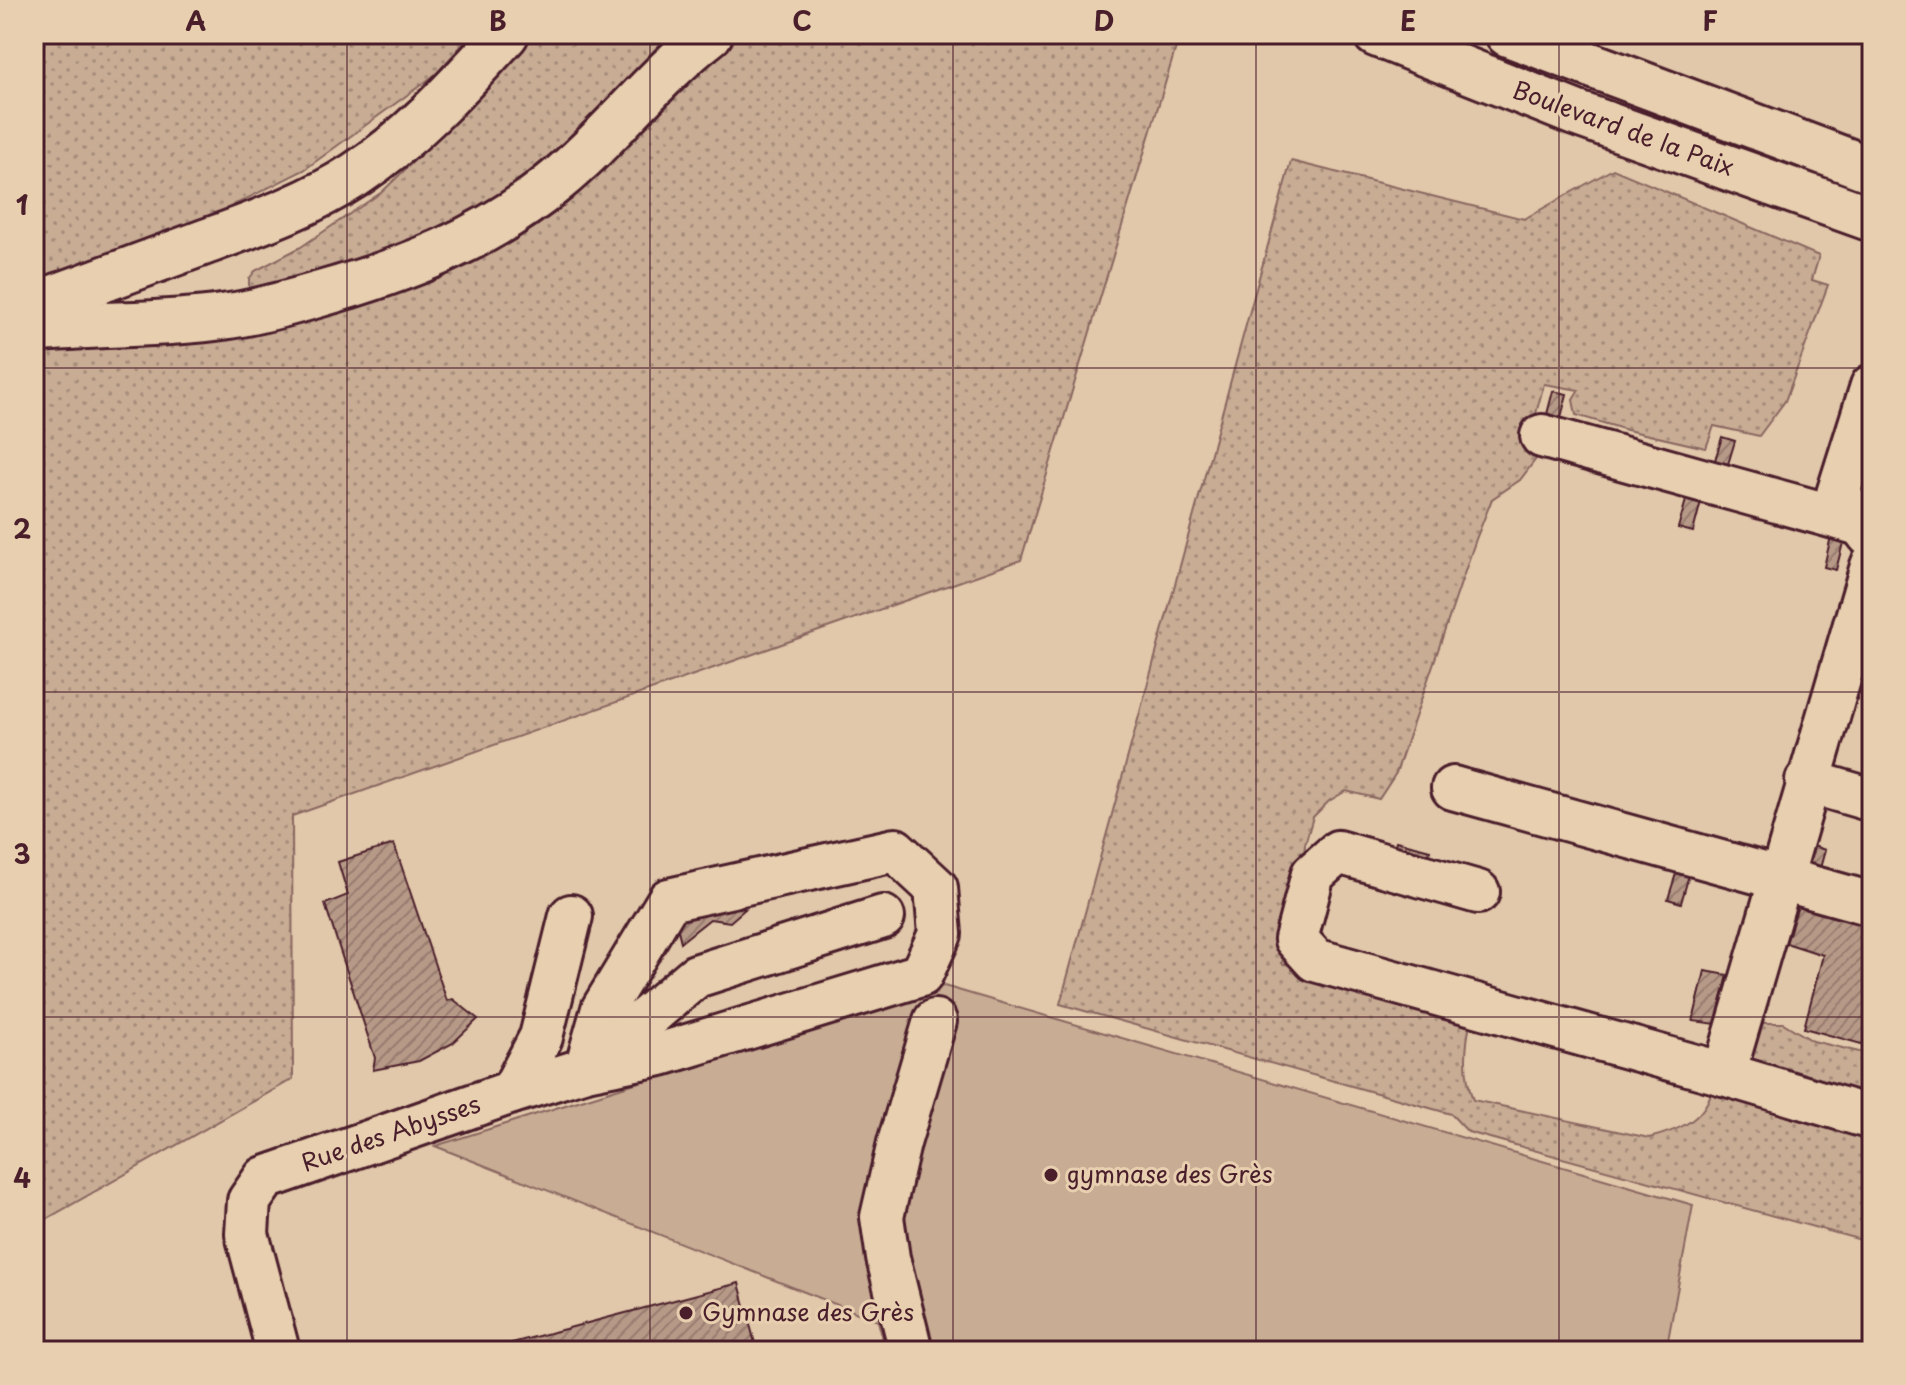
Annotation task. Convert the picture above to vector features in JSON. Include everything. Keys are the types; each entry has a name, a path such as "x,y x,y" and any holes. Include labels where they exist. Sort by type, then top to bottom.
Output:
{"main road":[{"path":"34,305 271,218 355,175 405,138 444,102 506,34"},
{"path":"34,330 223,317 333,291 437,255 482,232 557,181 654,81 710,34"},
{"name":"Boulevard de la Paix","path":"1376,34 1575,113 1872,219"},
{"path":"1508,34 1872,170"}],"street":[{"path":"1866,532 1838,494 1870,403"},
{"path":"1542,436 1866,532"},
{"path":"1724,1074 1807,781 1869,587"},
{"path":"1807,781 1872,800"},
{"path":"1453,788 1872,904"},
{"path":"512,1092 586,1069 661,1054 921,975 940,934 936,888 895,850 669,900 603,1009 586,1069"},
{"path":"1478,892 1338,852 1313,874 1296,939 1315,960 1872,1118"},
{"name":"Rue des Abysses","path":"278,1351 247,1234 249,1201 265,1178 512,1092 541,1037 571,916"},
{"path":"586,1069 696,976 883,917"},
{"path":"911,1351 888,1258 882,1217 899,1143 935,1021"}],"shaded area":[{"path":"34,34 472,34 436,74 304,170 224,210 34,283"},
{"path":"531,34 669,34 581,130 508,192 435,234 278,289 249,289 249,279 255,271 301,247 382,192 518,54"},
{"path":"744,34 1180,34 1021,560 292,816 293,1079 34,1226 34,350 274,324 624,147 720,51"},
{"path":"1291,161 1524,219 1613,169 1819,256 1812,280 1828,285 1785,401 1759,436 1714,426 1706,448 1627,430 1576,415 1573,400 1579,390 1544,384 1535,417 1539,455 1520,480 1492,499 1396,773 1379,799 1346,791 1329,801 1313,817 1282,963 1471,1018 1466,1059 1473,1100 1649,1138 1687,1124 1701,1111 1711,1093 1727,1091 1872,1131 1872,1243 1468,1132 1451,1114 1060,1004"},
{"path":"1872,439 1872,516 1859,487"},
{"name":"gymnase des Grès","path":"944,986 1693,1205 1666,1351 886,1351 878,1321 435,1146"},
{"path":"1762,1023 1783,1023 1813,1041 1872,1055 1872,1105 1752,1066 1745,1051 1751,1029"}],"building":[{"path":"1553,391 1567,394 1559,425 1545,422"},
{"path":"1722,437 1735,441 1725,474 1712,470"},
{"path":"1689,490 1703,494 1693,532 1678,528"},
{"path":"1832,532 1845,535 1836,570 1824,567"},
{"path":"1396,841 1430,850 1426,865 1392,855"},
{"path":"1804,843 1825,850 1818,876 1796,869"},
{"path":"394,844 447,1001 453,999 478,1019 453,1043 419,1061 373,1070 375,1058 325,904 348,895 338,862"},
{"path":"1679,864 1691,868 1681,903 1668,899"},
{"path":"1800,900 1872,920 1872,1047 1804,1028 1823,955 1786,943"},
{"path":"705,903 745,909 730,922 710,919 681,942 677,926"},
{"path":"1705,971 1728,975 1716,1024 1693,1021"},
{"name":"Gymnase des Grès","path":"739,1283 757,1351 514,1351 512,1343"}],"place":[{"name":"gymnase des Grès","path":"1051,1175"},
{"name":"Gymnase des Grès","path":"686,1313"}]}
